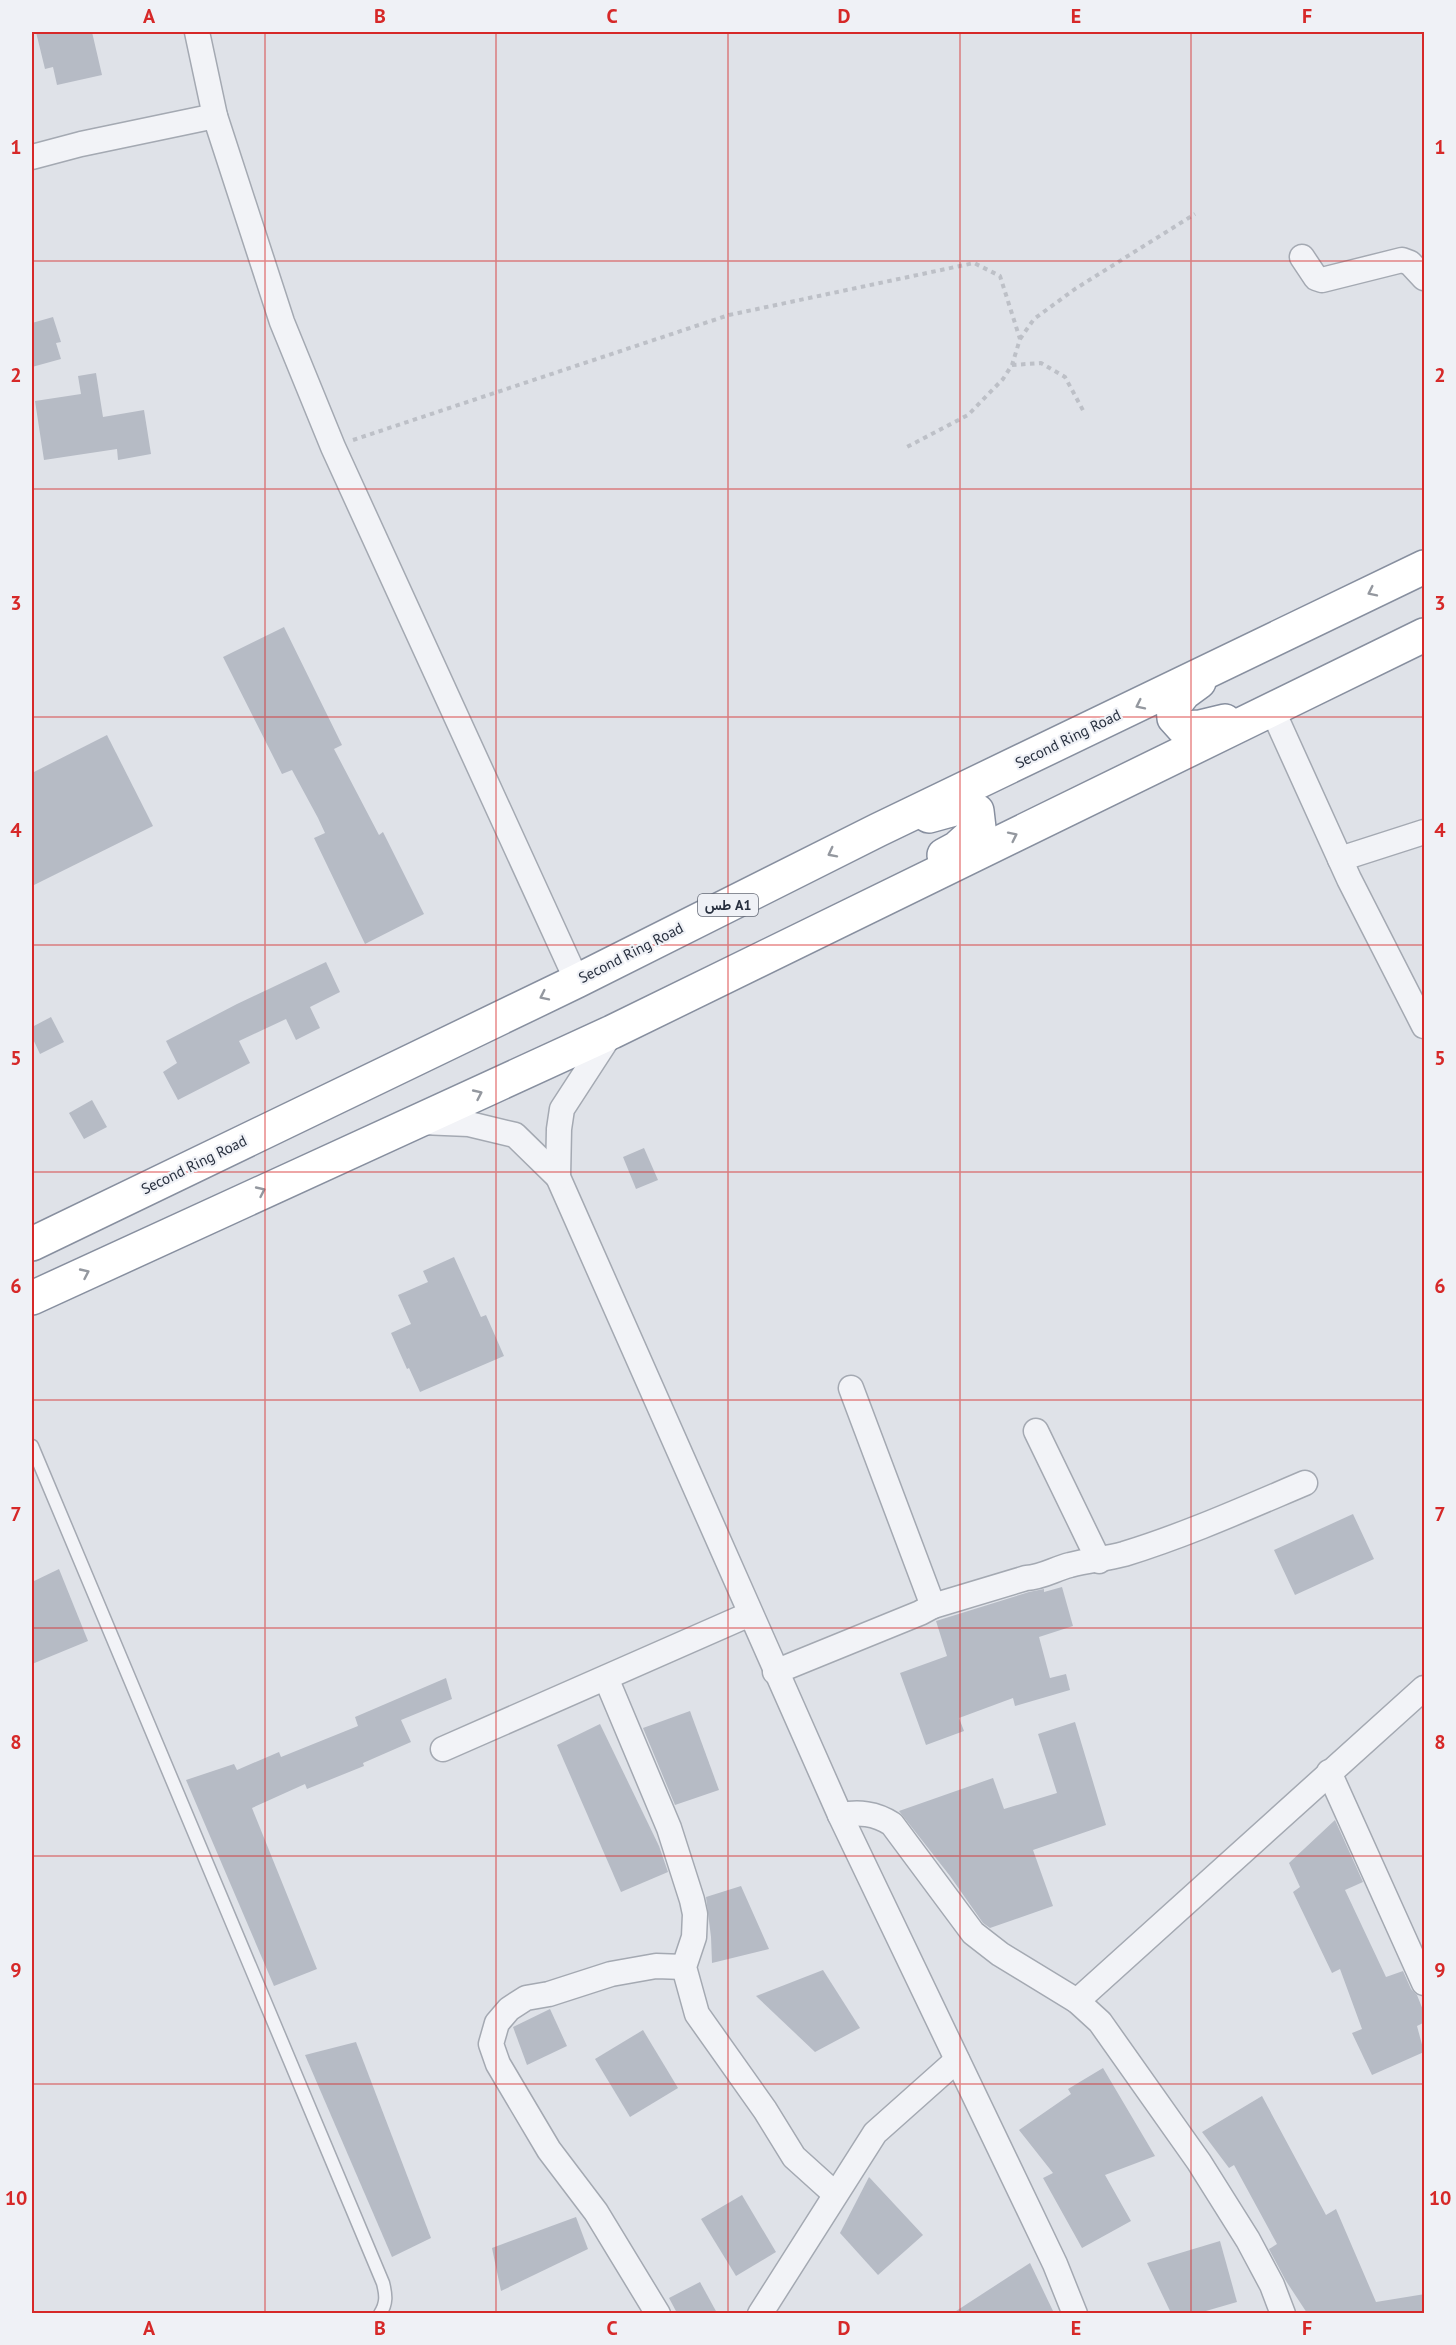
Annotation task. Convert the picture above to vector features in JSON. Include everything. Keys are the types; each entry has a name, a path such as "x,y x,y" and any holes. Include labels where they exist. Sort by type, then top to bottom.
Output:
{"highway":[{"name":"Second Ring Road","path":"32,1244 577,981 878,830 1425,567"},
{"path":"32,1298 612,1032 1425,635"},
{"path":"1223,665 1184,693 1173,707 1174,718 1183,728 1200,727 1272,710"},
{"path":"612,1032 721,969 957,848 979,828 977,811 958,808 878,830"}],"street":[{"path":"197,32 216,116 282,322 333,447 577,981"},
{"path":"32,157 81,144 216,116"},
{"path":"1302,257 1316,278 1322,280 1402,260 1425,278"},
{"path":"1272,710 1340,859 1425,1026"},
{"path":"1340,859 1425,832"},
{"path":"558,1177 559,1129 562,1109 612,1032"},
{"path":"419,1122 469,1124 515,1135 558,1177 840,1815 1056,2264 1075,2313"},
{"path":"851,1388 933,1606"},
{"path":"1036,1431 1099,1561"},
{"path":"775,1672 933,1606 1026,1578 1040,1577 1067,1566 1099,1561 1127,1553 1305,1483"},
{"path":"444,1749 750,1614"},
{"path":"606,1678 669,1828 692,1900 694,1937 684,1967 697,2014 765,2110 794,2157 835,2194"},
{"path":"1077,2001 1425,1688"},
{"path":"1329,1772 1425,1983"},
{"path":"840,1815 866,1813 879,1816 892,1824 973,1933 1000,1954 1077,2001 1100,2022 1199,2162 1248,2240 1272,2285 1283,2313"},
{"path":"658,2313 596,2212 549,2150 498,2064 491,2044 497,2023 508,2009 526,1998 549,1994 611,1974 656,1966 684,1967"},
{"path":"760,2313 874,2133 957,2060"}],"lane":[{"path":"32,1446 383,2283 386,2296 385,2307 381,2313"}],"path":[{"path":"905,448 968,415 1003,379 1012,365 1020,339 1034,319 1075,289 1195,214"},
{"path":"333,447 729,315 766,305 863,288 974,263 1000,276 1020,339"},
{"path":"1012,365 1041,363 1065,377 1085,414"}],"building":[{"path":"36,32 92,32 102,75 57,85 53,67 45,69"},
{"path":"53,317 61,342 56,343 61,359 32,367 32,323"},
{"path":"96,373 103,417 144,410 151,454 118,460 117,449 44,460 35,401 81,394 78,376"},
{"path":"284,627 342,745 334,749 379,835 383,832 424,914 365,944 314,838 325,833 318,818 292,770 282,774 223,657"},
{"path":"107,735 153,826 32,886 32,773"},
{"path":"326,962 340,992 310,1007 320,1028 296,1040 286,1019 239,1041 250,1063 178,1100 163,1072 177,1063 166,1041"},
{"path":"51,1017 64,1042 40,1054 32,1037 32,1027"},
{"path":"92,1100 107,1127 84,1139 69,1113"},
{"path":"644,1148 658,1180 636,1189 623,1157"},
{"path":"454,1257 481,1317 486,1315 504,1356 420,1392 391,1333 411,1324 398,1295 428,1282 423,1271"},
{"path":"1353,1514 1374,1559 1295,1595 1274,1550"},
{"path":"59,1569 88,1641 32,1664 32,1582"},
{"path":"1062,1587 1073,1626 1039,1637 1050,1678 1066,1674 1070,1690 1015,1706 1013,1698 959,1718 964,1731 926,1745 900,1673 947,1656 936,1621 1029,1592 1044,1589 1044,1592"},
{"path":"446,1678 452,1699 401,1720 411,1742 363,1763 364,1766 307,1789 305,1784 252,1808 317,1969 274,1986 186,1780 234,1764 237,1770 279,1752 281,1757 358,1726 355,1717"},
{"path":"690,1711 719,1790 675,1805 643,1728"},
{"path":"1075,1722 1106,1825 1033,1850 1053,1906 990,1928 983,1923 950,1876 899,1811 993,1778 1004,1809 1057,1793 1038,1734"},
{"path":"600,1724 659,1846 668,1872 621,1892 557,1745"},
{"path":"1335,1820 1363,1882 1345,1890 1386,1977 1403,1971 1425,2015 1425,2022 1417,2026 1424,2052 1372,2075 1352,2033 1362,2029 1340,1969 1332,1973 1293,1892 1300,1887 1289,1863"},
{"path":"741,1886 769,1949 712,1963 706,1897"},
{"path":"823,1970 860,2028 815,2052 756,1996"},
{"path":"550,2009 567,2046 527,2065 513,2027"},
{"path":"643,2030 678,2088 630,2117 595,2059"},
{"path":"356,2042 431,2238 392,2257 305,2055"},
{"path":"1103,2068 1155,2156 1105,2175 1131,2221 1082,2248 1043,2178 1053,2173 1019,2130 1071,2094 1068,2089"},
{"path":"1262,2096 1326,2215 1336,2209 1376,2302 1425,2294 1425,2313 1307,2313 1269,2249 1277,2244 1234,2165 1229,2168 1202,2132"},
{"path":"869,2177 923,2235 878,2275 840,2233"},
{"path":"742,2195 776,2252 736,2276 701,2219"},
{"path":"576,2217 588,2249 501,2291 492,2248"},
{"path":"1220,2241 1237,2302 1199,2313 1171,2313 1147,2263"},
{"path":"1030,2263 1054,2313 953,2313"},
{"path":"700,2282 717,2313 677,2313 669,2298"}]}
